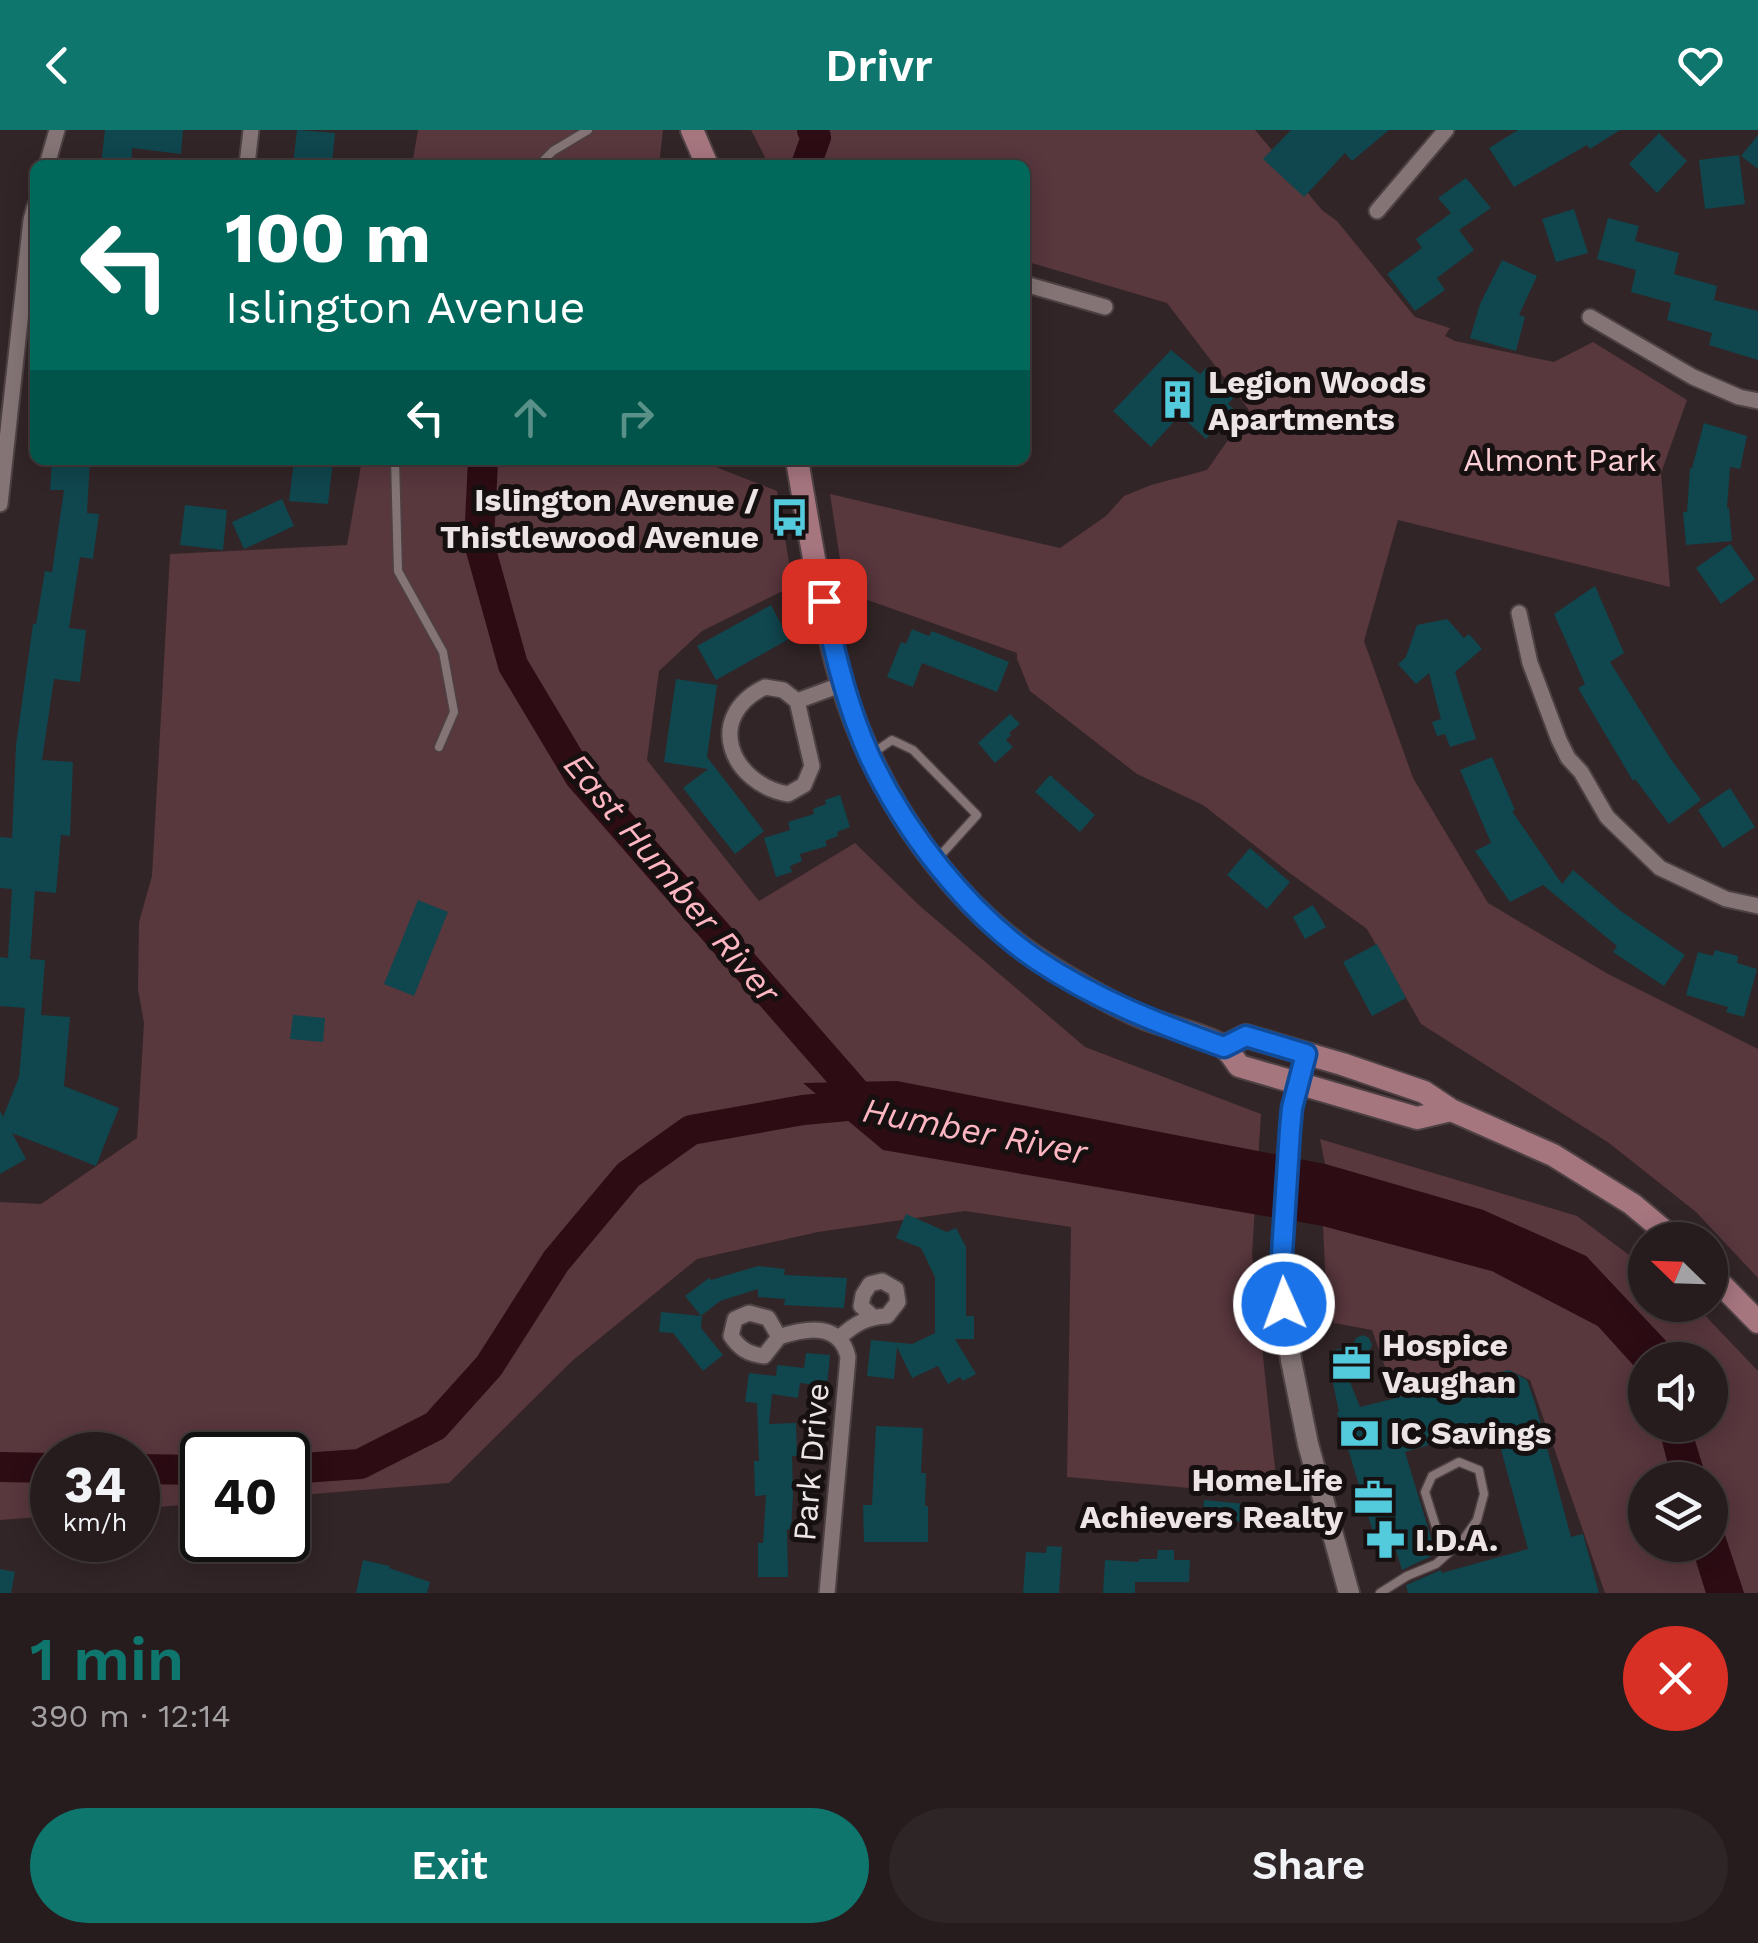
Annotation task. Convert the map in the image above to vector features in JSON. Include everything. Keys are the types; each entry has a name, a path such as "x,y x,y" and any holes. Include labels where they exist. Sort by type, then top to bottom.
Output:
{"main road":[{"path":"692,130 705,160"},
{"path":"797,465 842,684 870,755 912,831 999,931 1038,960 1099,996 1143,1018 1224,1047 1239,1066 1417,1118 1451,1110"},
{"path":"1224,1047 1246,1036 1424,1092 1451,1110 1553,1155 1632,1204 1654,1222"},
{"path":"1728,1291 1758,1322"}],"street":[{"path":"48,160 57,130"},
{"path":"248,160 251,130"},
{"path":"1377,212 1446,130"},
{"path":"0,504 30,229"},
{"path":"1030,285 1105,307"},
{"path":"1590,317 1693,377 1758,401"},
{"path":"1520,613 1530,663 1559,740 1608,817 1660,868 1726,900 1758,906"},
{"path":"797,701 842,684"},
{"path":"764,687 782,690 797,701 812,766 804,785 788,794 768,791 735,760 729,735 733,714 747,696 764,687"},
{"path":"1306,1054 1290,1130 1282,1254 1284,1304 1308,1444 1349,1593"},
{"name":"Park Drive","path":"840,1337 872,1316"},
{"name":"Park Drive","path":"779,1336 800,1330 829,1332 840,1337 848,1357 826,1593"}],"lane":[{"path":"544,160 588,130"},
{"path":"395,465 398,570 443,652 454,712 439,747"},
{"path":"870,755 892,740 913,750 978,815 935,861"},
{"path":"1380,1593 1436,1564 1445,1556 1463,1540 1478,1520 1484,1494 1480,1470 1458,1462 1432,1476 1425,1492 1445,1556"}],"green space":[{"path":"418,130 663,130 660,160 413,160"},
{"name":"Almont Park","path":"751,130 1255,130 1322,210 1337,221 1415,317 1450,328 1445,336 1554,362 1593,342 1687,400 1661,473 1670,587 1398,520 1364,641 1413,778 1488,903 1608,974 1758,1049 1758,1278 1728,1246 1728,1222 1705,1222 1609,1143 1421,1024 1367,929 1203,805 1137,774 1030,691 1017,653 845,592 830,494 1060,548 1106,516 1124,496 1207,470 1249,410 1167,303 1030,262 1030,160 766,160"},
{"path":"361,465 711,465 777,491 793,586 702,631 659,671 647,760 759,901 855,843 921,907 1085,1047 1261,1114 1252,1254 1278,1496 1067,1477 1071,1227 965,1211 818,1232 697,1259 572,1361 449,1483 310,1494 310,1432 180,1432 180,1505 160,1507 160,1432 30,1432 30,1518 0,1520 0,1202 41,1204 137,1138 144,1023 138,989 139,922 152,876 170,554 347,545"},
{"path":"1320,1139 1577,1216 1628,1254 1628,1301 1586,1256 1483,1210 1325,1164"},
{"path":"1323,1226 1492,1271 1598,1326 1628,1359 1628,1442 1662,1442 1667,1462 1628,1462 1628,1562 1696,1562 1706,1593 1605,1593 1530,1380 1509,1370 1396,1398 1372,1330 1334,1323 1326,1289"},
{"path":"1648,1322 1711,1322 1758,1371 1758,1593 1744,1593 1728,1545 1728,1462 1701,1462 1695,1442 1728,1442 1728,1342 1666,1341"}],"water":[{"path":"897,1081 1325,1164 1483,1210 1586,1256 1628,1301 1628,1322 1648,1322 1666,1342 1628,1342 1628,1359 1598,1326 1492,1271 1323,1226 883,1150 803,1083"},
{"path":"1662,1442 1695,1442 1701,1462 1667,1462"},
{"path":"1728,1545 1744,1593 1706,1593 1696,1562 1728,1562"}],"building":[{"path":"105,130 183,130 181,154 132,148 131,160 102,160"},
{"path":"297,130 335,133 332,160 294,160"},
{"path":"1291,130 1389,130 1352,161 1345,153 1304,197 1263,159"},
{"path":"1518,130 1620,130 1514,187 1489,148"},
{"path":"1659,133 1687,161 1657,193 1629,164"},
{"path":"1758,135 1758,169 1741,156"},
{"path":"1739,155 1745,204 1705,209 1699,160"},
{"path":"1466,178 1491,208 1459,230 1474,250 1437,278 1445,290 1415,311 1387,274 1422,248 1416,239 1451,213 1438,198"},
{"path":"1574,209 1588,253 1556,262 1542,219"},
{"path":"1608,218 1639,226 1635,241 1679,253 1674,274 1717,286 1714,300 1758,311 1758,360 1709,345 1712,333 1667,320 1671,303 1631,292 1636,270 1597,259"},
{"path":"1502,260 1537,276 1519,315 1525,317 1516,351 1470,338 1480,304"},
{"name":"Legion Woods Apartments","path":"1171,350 1200,374 1206,368 1235,396 1228,404 1234,409 1206,439 1180,415 1151,447 1113,411"},
{"path":"1704,423 1747,436 1740,469 1730,467 1727,508 1732,541 1686,545 1683,512 1687,512 1690,468"},
{"path":"52,465 90,465 87,513 99,514 93,559 80,557 69,628 86,630 80,682 54,679 42,760 73,762 70,836 61,835 56,893 35,891 30,959 45,960 41,1015 70,1017 64,1086 119,1108 96,1166 12,1133 26,1159 0,1174 0,1111 3,1117 19,1077 25,1008 0,1006 0,957 8,958 12,889 0,888 0,837 12,838 16,745 33,624 45,571 52,572 64,490 50,490"},
{"path":"293,465 332,465 328,504 289,501"},
{"path":"282,499 294,526 244,549 232,522"},
{"path":"185,505 227,510 223,550 180,545"},
{"path":"1730,544 1755,579 1721,604 1696,568"},
{"path":"1595,586 1624,653 1610,662 1701,800 1669,824 1633,781 1578,688 1585,684 1554,614"},
{"path":"771,605 789,639 716,680 697,646"},
{"path":"1447,619 1464,638 1469,634 1482,649 1455,672 1476,739 1450,747 1445,734 1437,736 1432,722 1441,719 1429,673 1416,684 1398,664 1406,657 1417,625"},
{"path":"912,629 929,636 932,631 1009,662 997,692 922,663 913,687 887,677 901,642 906,644"},
{"path":"676,679 717,685 707,757 764,831 735,854 683,788 708,769 664,762"},
{"path":"1010,714 1020,724 1006,740 1013,747 995,763 978,743"},
{"path":"1492,757 1515,810 1512,811 1562,884 1573,870 1622,912 1685,955 1664,986 1613,952 1617,946 1543,885 1510,902 1475,851 1491,843 1460,770"},
{"path":"1050,775 1095,815 1080,832 1035,792"},
{"path":"1730,788 1755,827 1723,848 1698,810"},
{"path":"840,795 850,827 825,841 827,846 800,854 802,861 790,866 792,872 776,877 764,838 790,830 788,822 814,814 813,809 826,804 825,800"},
{"path":"1250,848 1290,882 1267,909 1227,875"},
{"path":"418,900 448,912 414,996 384,984"},
{"path":"1313,905 1326,927 1305,939 1293,917"},
{"path":"1377,944 1406,998 1372,1016 1343,962"},
{"path":"1715,950 1738,956 1737,963 1757,969 1744,1017 1726,1012 1728,1007 1686,995 1698,952 1713,956"},
{"path":"293,1015 325,1018 323,1042 290,1039"},
{"path":"906,1214 947,1232 956,1228 966,1247 966,1316 974,1316 974,1339 955,1339 976,1374 963,1381 960,1377 948,1384 938,1366 912,1378 897,1347 894,1379 867,1376 871,1340 912,1344 935,1333 935,1277 921,1248 896,1238"},
{"path":"758,1266 785,1269 784,1275 847,1278 844,1308 784,1305 785,1299 758,1297 758,1289 720,1301 701,1316 685,1296 709,1278"},
{"path":"661,1312 702,1316 701,1328 723,1355 703,1371 673,1333 659,1332"},
{"path":"1363,1335 1372,1345 1368,1354 1374,1376 1350,1382 1360,1407 1509,1370 1527,1380 1571,1537 1583,1534 1599,1593 1408,1593 1406,1585 1441,1570 1442,1573 1528,1549 1499,1442 1476,1431 1405,1452 1436,1554 1402,1570 1395,1547 1379,1552 1337,1412 1331,1373 1337,1373 1331,1351 1353,1345"},
{"path":"806,1353 830,1355 827,1386 800,1383 798,1398 772,1394 769,1424 796,1423 791,1530 787,1529 788,1577 758,1577 758,1543 763,1543 766,1495 755,1496 754,1461 759,1461 757,1403 745,1402 749,1373 776,1376 777,1365 804,1368"},
{"path":"876,1426 923,1428 921,1473 926,1473 928,1542 864,1542 863,1505 872,1505"},
{"path":"1204,1500 1245,1504 1244,1522 1202,1519"},
{"path":"1047,1546 1062,1547 1059,1593 1023,1593 1026,1552 1046,1553"},
{"path":"1158,1550 1174,1550 1174,1560 1190,1560 1189,1582 1135,1582 1135,1593 1103,1593 1105,1560 1157,1559"},
{"path":"363,1560 430,1582 427,1593 356,1593"},
{"path":"0,1569 15,1572 11,1593 0,1593"}],"waterway":[{"name":"East Humber River","path":"808,160 816,137 812,130"},
{"name":"East Humber River","path":"483,465 479,543 513,665 580,777 865,1103"},
{"name":"Humber River","path":"310,1467 360,1464 435,1426 489,1366 556,1261 628,1175 691,1130 803,1110 869,1104"},
{"name":"Humber River","path":"0,1467 30,1468"},
{"name":"Humber River","path":"160,1469 180,1470"}],"place":[{"name":"Legion Woods Apartments","path":"1178,400"},
{"name":"Islington Avenue / Thistlewood Avenue","path":"789,518"},
{"name":"Hospice Vaughan","path":"1352,1363"},
{"name":"IC Savings","path":"1360,1433"},
{"name":"HomeLife Achievers Realty","path":"1373,1498"},
{"name":"I.D.A.","path":"1385,1540"}],"route":[{"path":"824,601 842,684 870,755 912,831 999,931 1038,960 1143,1018 1224,1047 1246,1036 1306,1054 1290,1130 1282,1254 1284,1304"}]}
